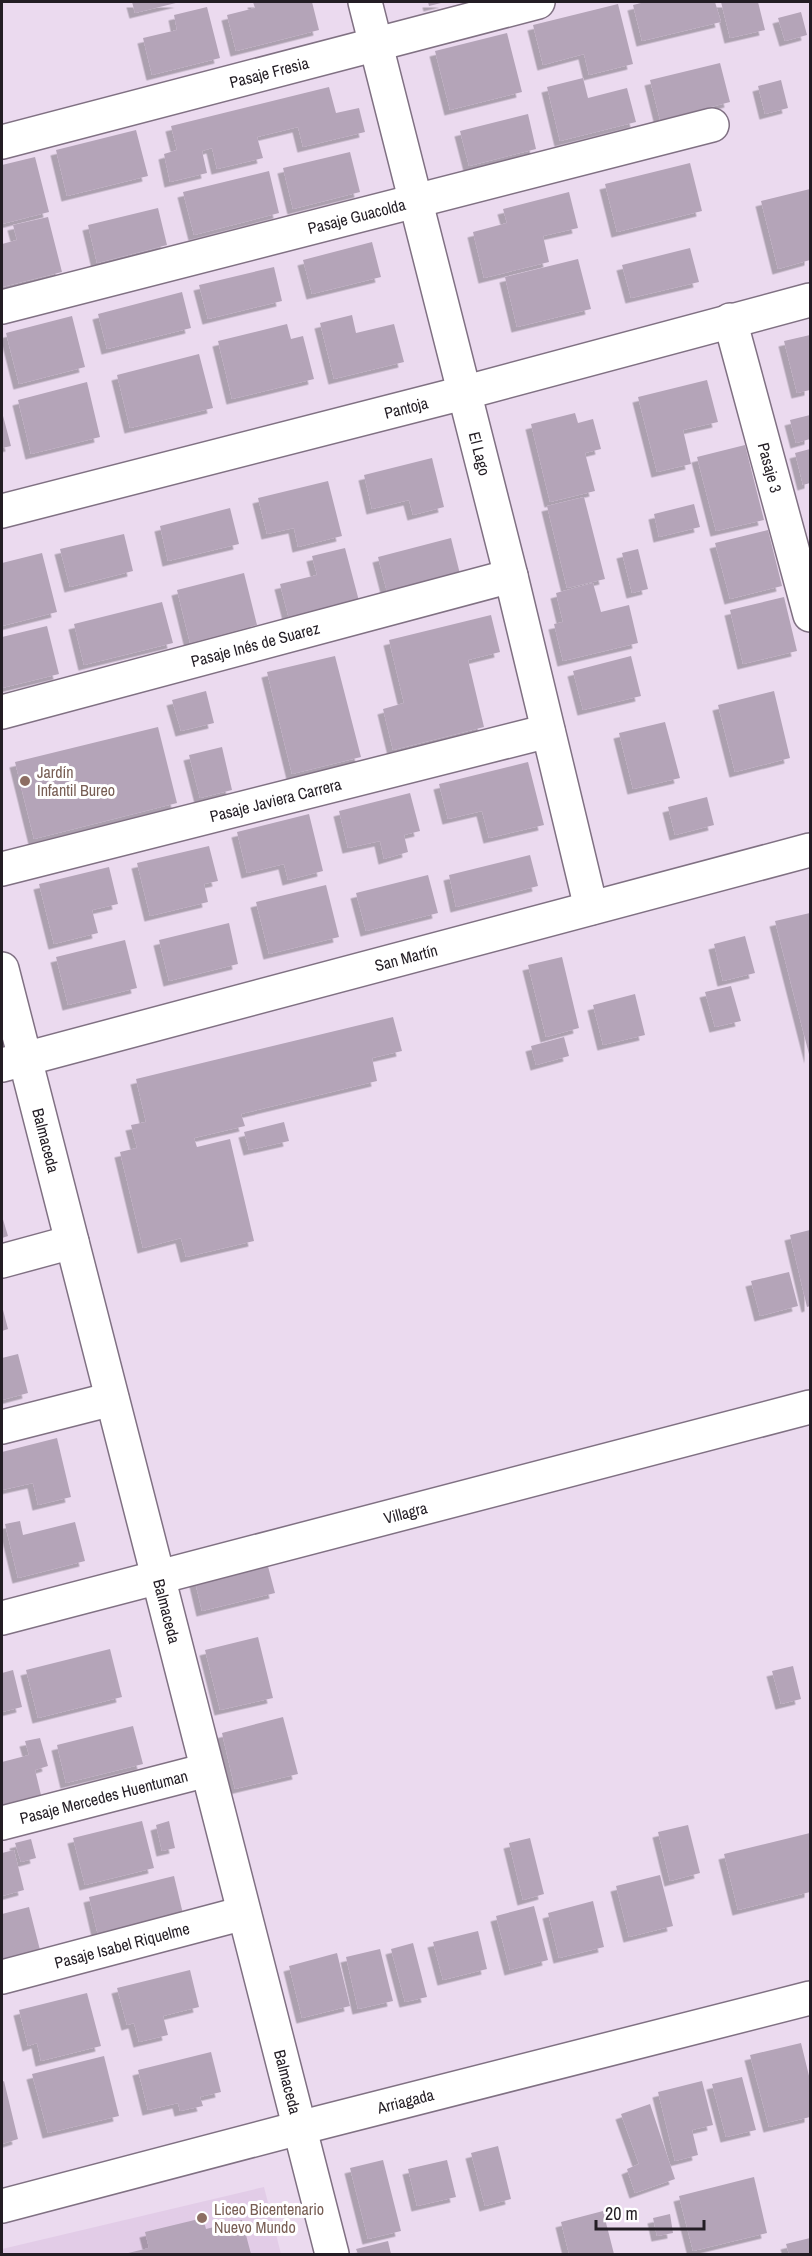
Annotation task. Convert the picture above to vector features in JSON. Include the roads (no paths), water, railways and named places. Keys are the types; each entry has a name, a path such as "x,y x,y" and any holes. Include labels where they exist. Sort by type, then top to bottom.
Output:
{"street":[{"name":"El Lago","path":"365,2 511,576 591,908"},
{"name":"Pasaje Fresia","path":"2,142 375,42 538,2"},
{"name":"Pasaje Guacolda","path":"2,307 712,125"},
{"name":"Pantoja","path":"2,511 463,393 810,300"},
{"name":"Pasaje 3","path":"730,320 810,615"},
{"name":"Pasaje Inés de Suarez","path":"2,712 511,576"},
{"name":"Pasaje Javiera Carrera","path":"2,869 548,731"},
{"name":"San Martín","path":"13,1063 810,850"},
{"name":"Balmaceda","path":"2,969 13,1063 72,1242 332,2254"},
{"path":"2,1261 72,1242"},
{"path":"2,1427 112,1399"},
{"name":"Villagra","path":"2,1618 810,1407"},
{"name":"Pasaje Mercedes Huentuman","path":"2,1823 207,1770"},
{"name":"Pasaje Isabel Riquelme","path":"2,1977 244,1913"},
{"name":"Arriagada","path":"2,2206 810,1998"}],"place":[{"name":"Jardín Infantil Bureo","path":"25,781"},
{"name":"Liceo Bicentenario Nuevo Mundo","path":"202,2218"}]}
